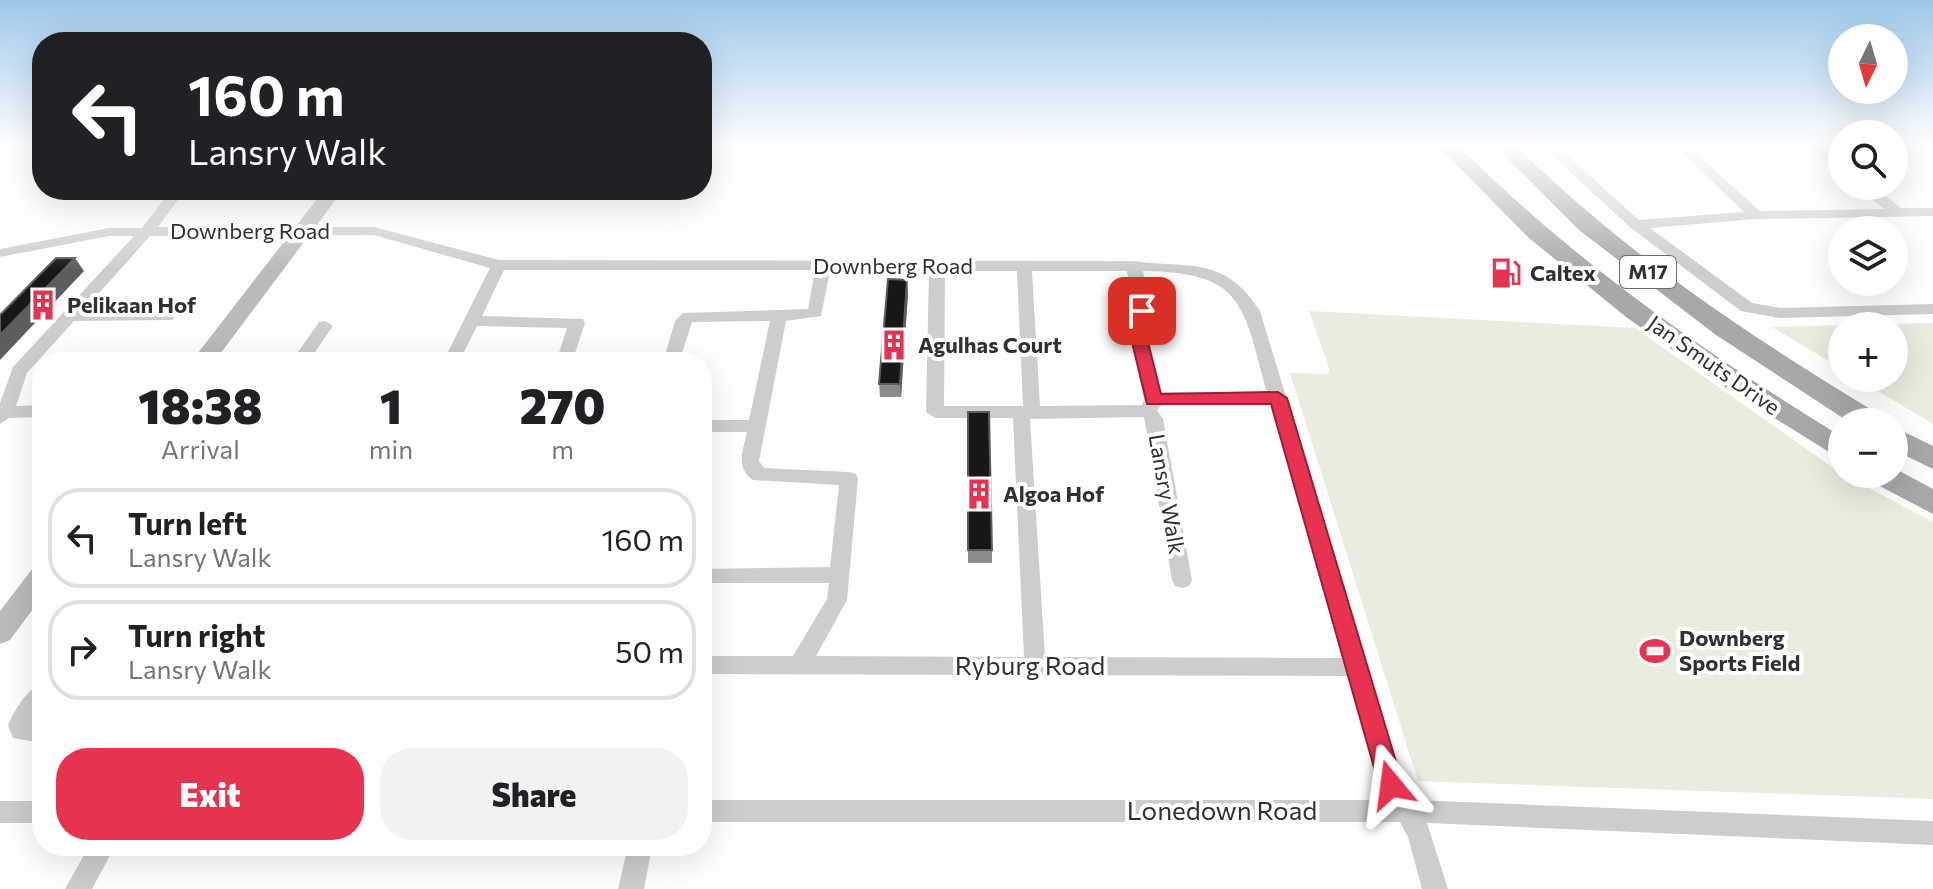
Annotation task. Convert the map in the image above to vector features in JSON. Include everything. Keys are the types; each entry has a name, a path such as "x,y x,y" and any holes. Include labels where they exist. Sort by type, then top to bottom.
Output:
{"main road":[{"name":"Jan Smuts Drive","path":"1489,187 1615,295 1753,394 1828,441"},
{"name":"Jan Smuts Drive","path":"1548,187 1577,215 1663,283 1847,408"},
{"path":"1908,445 1933,459"},
{"path":"1907,488 1933,503"}],"street":[{"path":"1595,187 1636,225 1730,298 1757,310 1933,309"},
{"path":"1726,187 1756,215"},
{"path":"37,352 170,200"},
{"path":"210,352 327,200"},
{"path":"1882,200 1897,212"},
{"path":"1636,225 1756,215 1933,212"},
{"name":"Downberg Road","path":"0,253 72,238 144,231 374,231 414,240 469,261 499,265 1134,266 1202,270 1225,280 1244,295 1252,311 1391,785 1419,833 1435,889"},
{"path":"456,352 499,265"},
{"path":"674,352 683,321 689,317 779,316 815,312 823,266"},
{"name":"Lansry Walk","path":"1134,266 1142,311 1138,334 1182,580"},
{"name":"Lansry Walk","path":"937,267 935,412 1133,413 1151,405 1278,398"},
{"path":"1024,267 1035,666"},
{"path":"70,316 167,316"},
{"path":"779,316 750,461 756,473 849,479 840,575 834,605 799,665"},
{"path":"471,321 577,323 567,352"},
{"path":"306,352 325,326"},
{"path":"32,357 19,371 2,415 32,412"},
{"path":"712,426 756,426"},
{"path":"712,575 840,575"},
{"path":"0,632 32,589"},
{"name":"Ryburg Road","path":"712,665 1357,667"},
{"path":"32,707 19,725 21,731 32,732"},
{"name":"Lonedown Road","path":"712,811 1405,811 1933,833"},
{"path":"0,812 32,812"},
{"path":"78,889 97,856"},
{"path":"631,889 638,856"}],"shaded area":[{"name":"Downberg Sports Field","path":"1309,311 1635,328 1828,464 1828,488 1869,488 1933,522 1933,799 1418,781 1290,373 1327,374 1330,371"},
{"path":"1933,323 1933,424 1879,392 1908,392 1908,324"},
{"path":"1828,326 1828,361 1772,327"}],"building":[{"path":"56,258 75,258 0,335 0,315"},
{"name":"Agulhas Court","path":"888,279 907,280 900,384 879,384"},
{"name":"Algoa Hof","path":"968,412 989,412 992,550 968,550"}],"place":[{"name":"Caltex","path":"1506,273"},
{"name":"Pelikaan Hof","path":"43,305"},
{"name":"Agulhas Court","path":"894,345"},
{"name":"Algoa Hof","path":"979,494"},
{"name":"Downberg Sports Field","path":"1655,651"}],"route":[{"path":"1142,311 1138,334 1153,400 1163,397 1278,398 1391,785"}]}
